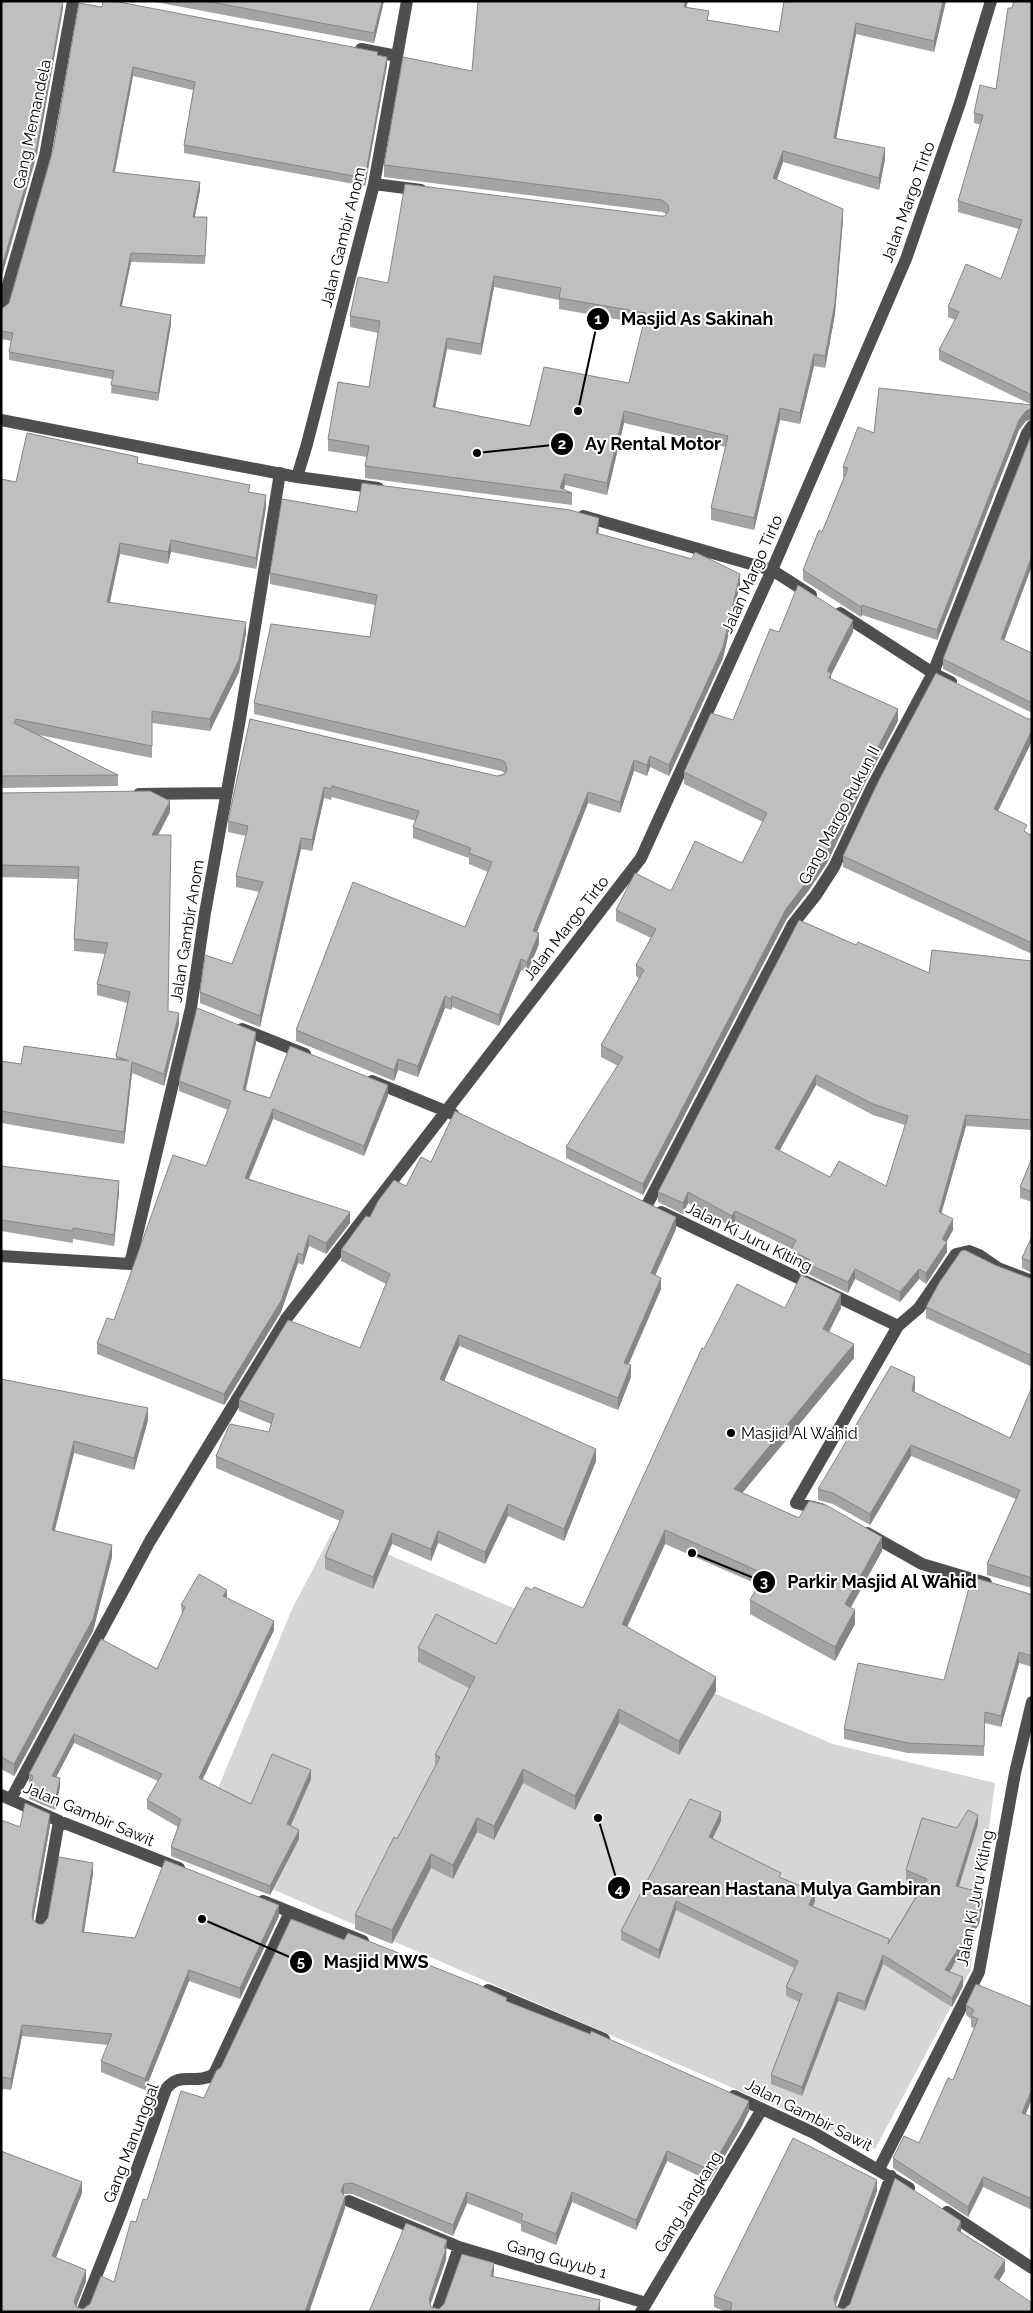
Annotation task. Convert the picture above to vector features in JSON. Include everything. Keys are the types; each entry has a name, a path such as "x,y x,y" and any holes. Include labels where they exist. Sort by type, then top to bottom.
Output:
{"street":[{"name":"Gang Memandela","path":"1,309 45,156 73,1"},
{"name":"Jalan Gambir Anom","path":"297,477 374,184 408,1"},
{"name":"Jalan Margo Tirto","path":"6,1797 150,1541 286,1319 641,858 772,570 912,245 991,1"},
{"path":"349,47 397,56"},
{"path":"374,184 433,192"},
{"path":"1,420 297,477 395,490"},
{"name":"Gang Margo Rukun II","path":"642,1203 793,924 816,896 834,867 872,787 934,673 1027,433 1032,426"},
{"name":"Jalan Gambir Anom","path":"1,1256 130,1264 196,1010 205,913 226,794 244,720 280,473"},
{"path":"572,513 772,570 934,673 966,689"},
{"path":"129,794 226,794"},
{"path":"228,1023 319,1059"},
{"path":"364,1077 464,1118"},
{"name":"Jalan Ki Juru Kiting","path":"642,1203 898,1326"},
{"path":"837,1516 829,1511 796,1504 898,1326 919,1308 956,1254 969,1251 979,1255 998,1268 1032,1281"},
{"path":"854,1525 922,1564 995,1586"},
{"name":"Jalan Ki Juru Kiting","path":"879,2169 977,1987 1015,1773 1032,1702"},
{"name":"Jalan Gambir Sawit","path":"6,1797 59,1822 188,1872"},
{"path":"40,1928 59,1822"},
{"path":"253,1897 372,1944"},
{"name":"Gang Manunggal","path":"82,2312 121,2213 166,2089 171,2082 179,2078 200,2080 214,2074 290,1912"},
{"path":"480,1987 616,2044"},
{"name":"Jalan Gambir Sawit","path":"723,2091 814,2133 916,2192"},
{"name":"Gang Jangkang","path":"644,2307 762,2109"},
{"path":"842,2312 891,2176"},
{"name":"Gang Guyub 1","path":"349,2201 459,2247 644,2307"},
{"path":"933,2203 1032,2268"},
{"path":"437,2312 459,2247"}],"shaded area":[{"path":"333,1531 833,1744 995,1783 970,1971 875,2149 191,1854 292,1609"}],"building":[{"path":"1,1 63,1 37,146 1,270"},
{"path":"103,1 114,1 378,52 377,55 387,57 365,178 184,145 195,82 133,67 113,172 200,182 193,217 207,217 205,256 131,253 120,306 171,315 158,393 111,385 114,371 9,352 13,333 1,331 1,308 9,303 53,150 79,3 102,7"},
{"path":"206,1 382,1 374,33"},
{"path":"478,1 685,1 684,7 709,11 707,20 779,32 784,1 943,1 934,41 856,23 834,138 885,148 879,178 783,151 773,178 843,209 835,303 825,356 814,354 800,413 780,408 754,518 711,508 728,436 624,411 607,483 565,474 560,488 572,493 365,466 369,446 328,439 338,382 369,387 380,321 350,316 358,277 388,283 405,184 660,216 665,216 669,210 668,205 662,200 384,165 403,57 472,71","holes":["494,276 561,288 559,298 646,313 629,383 544,367 530,426 433,407 447,338 481,344"]},
{"path":"1014,1 1032,1 1032,395 939,350 959,312 948,307 966,264 1001,279 1022,220 958,201 983,115 974,113 980,85 996,89 1008,8 1012,8"},
{"path":"879,388 1032,405 1032,408 1026,411 1019,420 937,630 862,605 861,607 803,570 819,530 822,532 848,468 843,467 858,427 874,433"},
{"path":"27,433 138,457 137,463 250,485 248,492 266,495 256,558 171,540 168,552 120,543 107,602 246,622 239,660 210,719 152,711 152,746 16,719 14,723 118,775 1,776 1,479 16,482"},
{"path":"1032,433 1032,556 1001,639 1032,653 1032,703 943,659"},
{"path":"362,483 570,510 599,518 596,533 692,559 695,552 740,574 723,647 669,765 650,756 647,765 634,760 620,802 588,792 533,931 539,933 527,962 521,959 499,1015 452,996 451,999 445,996 418,1066 398,1059 394,1070 296,1030 353,882 465,927 492,862 469,853 471,848 413,827 419,811 332,786 331,789 324,787 312,840 301,838 260,1016 200,992 205,955 232,964 263,882 236,876 248,826 228,821 250,719 497,776 505,774 507,769 505,762 501,760 254,703 271,624 370,637 377,595 270,573 282,499 357,512"},
{"path":"798,585 853,620 827,671 831,673 829,678 898,709 865,772 827,852 786,909 643,1184 566,1147 623,1057 601,1045 644,970 636,965 656,929 616,910 635,873 671,891 695,841 742,863 767,813 684,772 711,713 733,720 770,629 779,632"},
{"path":"936,673 1028,719 1032,719 1032,730 994,809 1027,825 1024,831 1032,836 1032,943 843,856 879,780"},
{"path":"150,791 170,801 152,835 171,835 168,1011 179,1013 164,1074 132,1062 124,1132 1,1111 1,1061 21,1064 24,1046 129,1061 116,1056 130,992 97,984 108,943 74,939 79,867 1,865 1,793"},
{"path":"799,920 856,945 858,942 929,973 932,950 1032,961 1032,1120 966,1115 939,1212 953,1219 942,1239 947,1242 926,1273 919,1269 900,1292 855,1269 848,1282 808,1264 810,1260 791,1250 796,1240 735,1211 732,1216 688,1192 683,1203 658,1192","holes":["816,1075 873,1104 908,1116 886,1186 839,1161 830,1177 775,1148"]},
{"path":"197,1008 256,1032 243,1090 270,1098 290,1046 388,1085 364,1146 273,1109 245,1178 350,1212 326,1243 309,1235 303,1255 298,1253 281,1301 224,1394 97,1343 107,1318 114,1320 173,1155 206,1166 231,1101 179,1081"},
{"path":"455,1111 676,1217 651,1273 661,1278 624,1363 631,1365 618,1398 459,1335 440,1379 596,1449 564,1529 508,1504 485,1552 438,1531 431,1549 392,1533 373,1577 325,1557 344,1511 216,1456 230,1424 269,1432 274,1414 239,1400 288,1320 360,1348 390,1274 341,1250 366,1216 370,1217 378,1201 394,1180 406,1186 421,1157 431,1162"},
{"path":"1032,1158 1032,1192 1020,1187"},
{"path":"1,1166 119,1181 114,1235 73,1228 73,1231 1,1220"},
{"path":"1032,1236 1032,1262 1022,1258"},
{"path":"965,1250 995,1265 1032,1278 1032,1356 926,1307 939,1283 961,1251"},
{"path":"801,1275 841,1294 823,1329 854,1344 734,1489 799,1518 809,1501 826,1505 882,1537 845,1604 855,1610 835,1647 750,1600 765,1574 665,1530 622,1624 716,1677 679,1741 619,1709 575,1796 523,1769 494,1826 477,1818 453,1865 431,1854 392,1930 355,1915 394,1837 397,1839 440,1757 435,1755 475,1677 418,1648 436,1614 496,1644 526,1587 532,1590 534,1587 583,1608 702,1348 704,1349 737,1284 785,1308"},
{"path":"891,1366 915,1377 912,1391 1010,1438 1032,1387 1032,1578 987,1564 1020,1490 911,1445 870,1514 833,1493 818,1489"},
{"path":"1,1379 148,1408 134,1458 74,1441 52,1530 112,1545 93,1619 14,1764 1,1757"},
{"path":"199,1574 227,1590 223,1596 274,1621 199,1778 251,1804 272,1754 311,1770 287,1824 299,1830 270,1886 171,1847 181,1819 147,1800 162,1774 74,1734 52,1776 60,1778 55,1801 29,1790 33,1776 29,1774 101,1639 157,1669 185,1607 181,1605"},
{"path":"972,1577 1032,1594 1032,1656 1019,1652 1001,1716 985,1712 984,1746 908,1743 844,1729 858,1663 944,1680"},
{"path":"690,1799 721,1812 709,1837 781,1873 779,1877 815,1892 809,1905 889,1939 888,1944 927,1879 906,1870 922,1818 957,1828 968,1810 978,1815 956,1886 983,1893 979,1915 945,1970 963,1977 952,1998 883,1955 865,2002 838,1992 802,2087 771,2075 802,1994 786,1987 798,1961 676,1901 659,1950 621,1931"},
{"path":"25,1803 50,1814 32,1915 33,1920 38,1924 43,1924 48,1918 59,1857 93,1863 82,1932 135,1938 165,1860 279,1905 240,1988 189,1970 145,2079 101,2061 112,2034 22,2025 11,2079 3,2077 1,2081 1,1820 20,1827"},
{"path":"291,1919 344,1940 348,1933 479,1985 507,1998 506,2001 590,2034 591,2031 749,2101 710,2170 667,2151 636,2220 572,2192 556,2234 521,2220 523,2214 467,2192 453,2225 352,2183 344,2184 341,2191 345,2197 305,2312 1,2312 1,2151 82,2182 52,2256 86,2270 74,2302 76,2307 83,2309 90,2304 101,2276 114,2282 131,2221 136,2222 143,2199 147,2200 181,2091 204,2098 216,2071 221,2067"},
{"path":"976,1984 1032,2007 1032,2089 1022,2113 1032,2117 1032,2199 983,2177 968,2207 893,2158 904,2136 919,2143 948,2078 953,2080 978,2019 971,2016 974,2010 966,2005"},
{"path":"793,2138 877,2180 834,2298 836,2307 844,2309 850,2304 895,2178 961,2221 957,2230 1005,2260 994,2277 1032,2303 1032,2312 730,2312 732,2303 714,2296"},
{"path":"406,2223 447,2240 444,2248 446,2249 429,2299 431,2307 439,2309 444,2304 462,2254 494,2263 491,2276 600,2300 598,2312 369,2312"}],"place":[{"name":"Masjid As Sakinah","path":"578,411"},
{"name":"Ay Rental Motor","path":"477,453"},
{"name":"Masjid Al Wahid","path":"731,1433"},
{"name":"Parkir Masjid Al Wahid","path":"692,1553"},
{"name":"Pasarean Hastana Mulya Gambiran","path":"598,1818"},
{"name":"Masjid MWS","path":"202,1919"}]}
